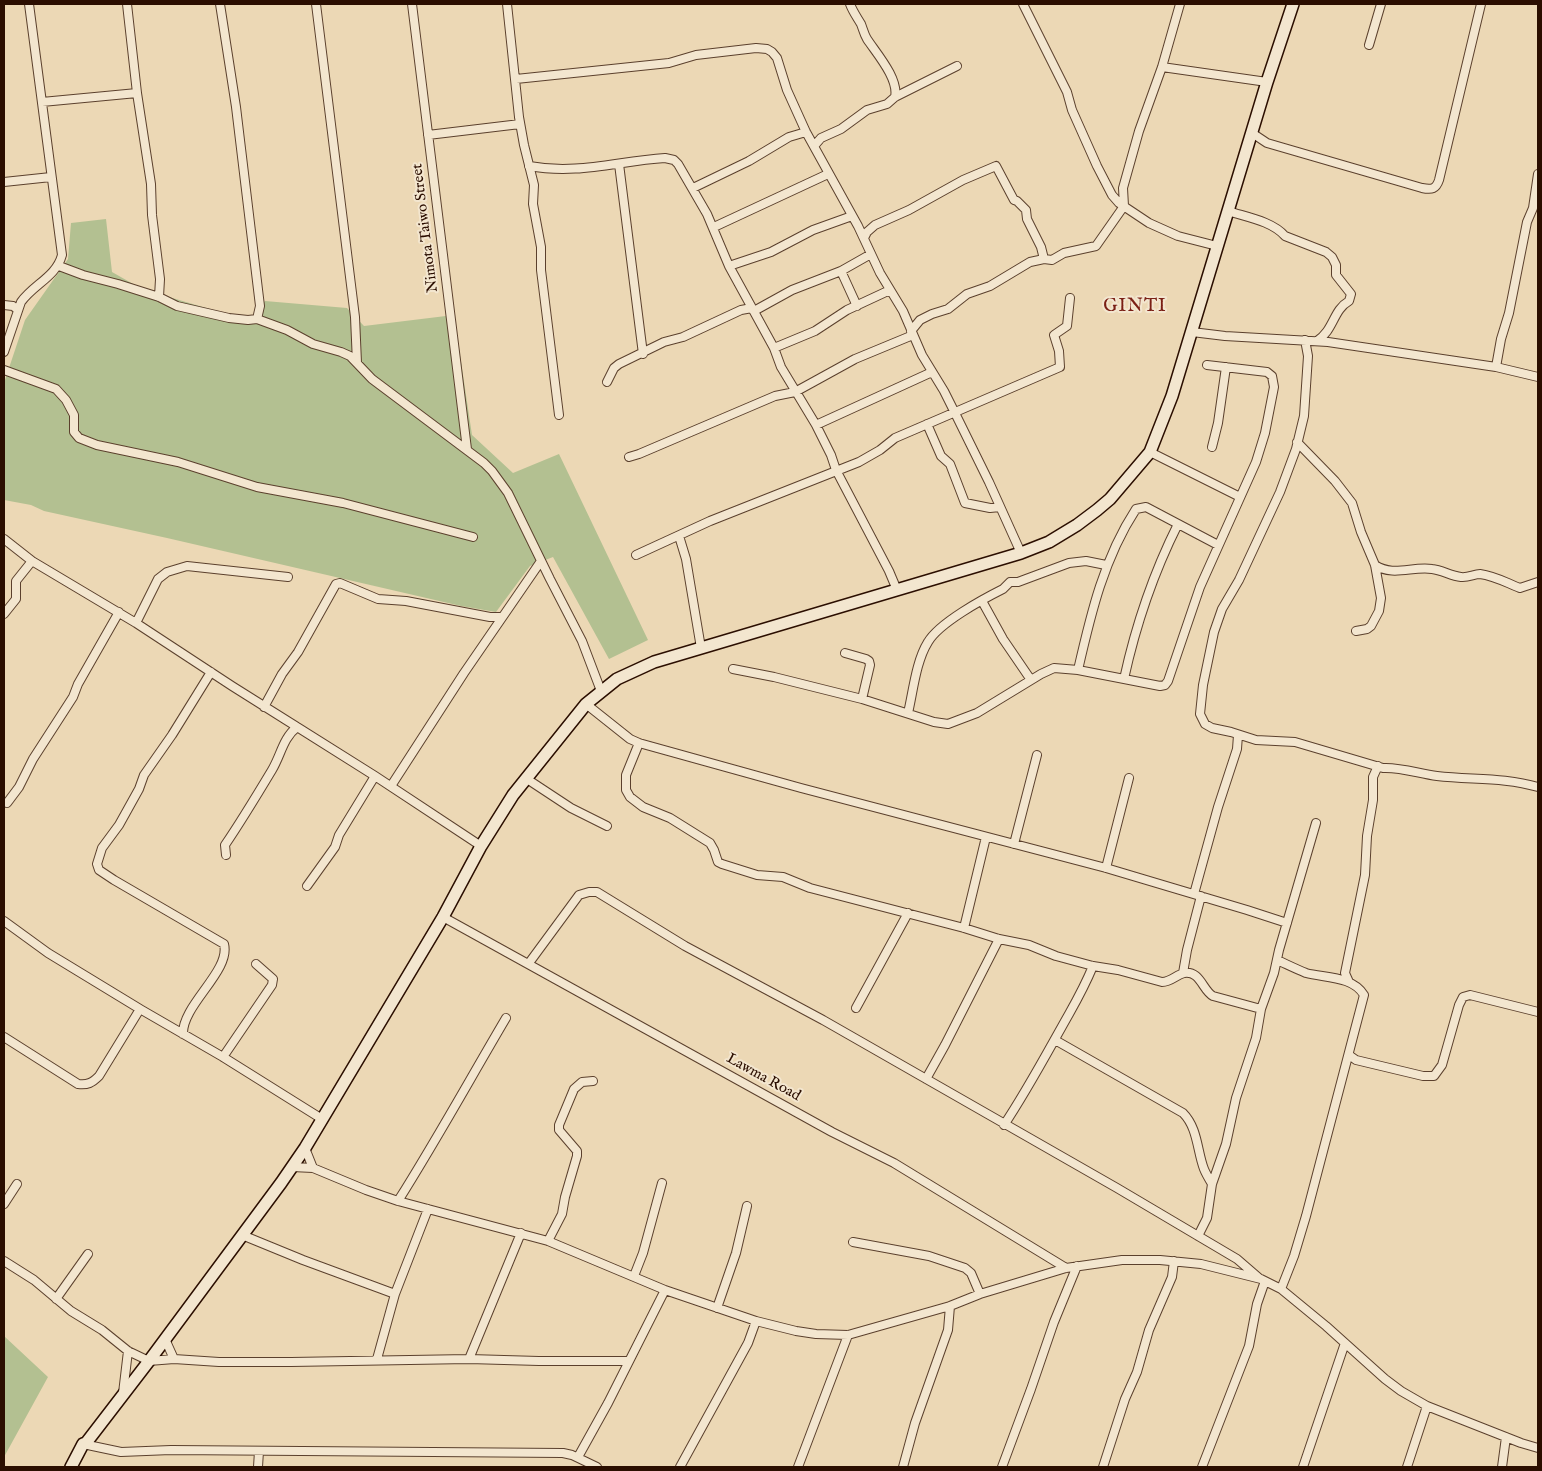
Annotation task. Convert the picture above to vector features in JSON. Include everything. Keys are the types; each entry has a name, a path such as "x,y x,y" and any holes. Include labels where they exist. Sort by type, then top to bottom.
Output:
{"main road":[{"path":"75,1465 83,1444 86,1443 149,1361 305,1148 443,917 481,846 513,795 586,704 601,691 628,673 654,662 1021,553 1049,542 1077,525 1110,499 1150,452 1172,396 1293,4"}],"street":[{"path":"4,352 18,310 26,295 59,266 62,255 29,4"},
{"path":"127,4 137,92 151,184 152,215 160,279 159,297"},
{"path":"220,4 236,107 260,306 257,319"},
{"path":"316,4 355,317 357,363"},
{"name":"Nimota Taiwo Street","path":"412,4 467,449"},
{"path":"507,4 520,124 534,185 533,204 541,247 541,270 558,415"},
{"path":"850,4 867,38 893,80 897,91 895,97"},
{"path":"1023,4 1067,92 1072,110 1112,195 1124,206 1149,223 1178,236 1217,246"},
{"path":"629,457 775,396 795,392 855,359 912,333 920,320 948,309 967,294 990,286 1030,262 1044,259 1052,260 1064,252 1096,246 1124,206 1123,188 1180,4"},
{"path":"1369,45 1381,4"},
{"path":"1252,134 1267,143 1419,187 1433,189 1437,186 1439,180 1481,4"},
{"path":"516,79 669,63 696,55 767,48 777,58 787,90 806,132 864,238 880,273 903,311 922,355 954,413 1021,553"},
{"path":"814,146 821,138 842,129 867,110 887,104 895,97 957,66"},
{"path":"1162,67 1268,82"},
{"path":"42,102 137,92"},
{"path":"428,135 520,124"},
{"path":"693,188 749,161 789,137 806,132"},
{"path":"529,166 551,170 588,168 656,159 672,160 678,164 714,227 730,266 774,348 781,367 816,425 831,455 836,470 889,571 896,590"},
{"path":"619,164 643,354"},
{"path":"864,238 866,232 875,225 909,210 963,180 996,166 1014,200 1026,210 1027,219 1041,247 1044,259"},
{"path":"714,227 828,174"},
{"path":"1496,367 1528,222 1533,208 1538,174"},
{"path":"4,182 51,177"},
{"path":"1112,195 1123,188"},
{"path":"1228,211 1282,231 1285,236 1326,252 1335,262 1336,275 1351,294 1349,301 1343,304 1326,334 1317,341"},
{"path":"730,266 771,252 813,230 852,216"},
{"path":"607,382 614,368 619,364 643,354 664,342 683,337 741,310 753,309 792,290 841,271 871,254"},
{"path":"59,266 70,271 159,297 177,306 229,318 257,319 286,330 313,344 350,356 388,392 467,449 500,480 582,641 601,691"},
{"path":"841,271 857,306"},
{"path":"774,348 815,331 847,310 890,290"},
{"path":"636,555 710,521 859,462 880,450 895,438 1060,367 1059,351 1054,335 1067,326 1070,298"},
{"path":"4,306 13,306 18,310"},
{"path":"1192,332 1225,336 1317,341 1496,367 1538,377"},
{"path":"1305,340 1308,356 1304,416 1297,442 1280,492 1239,580 1222,610 1214,632 1200,708 1202,719 1205,724 1212,728 1256,740 1295,742 1378,766 1463,779 1510,780 1538,788"},
{"path":"733,669 862,699 934,722 948,724 977,712 1054,668 1078,670 1160,686 1165,685 1200,587 1256,462 1265,433 1274,387 1274,380 1267,372 1207,365"},
{"path":"1212,447 1218,423 1226,367"},
{"path":"4,370 56,389 66,400 74,415 74,432 79,438 98,445 178,462 257,487 343,503 473,537"},
{"path":"816,425 932,372"},
{"path":"927,424 941,456 950,464 965,503 990,508 1000,507"},
{"path":"1297,442 1335,481 1352,503 1361,532 1375,565 1381,598 1379,611 1371,626 1367,629 1356,631"},
{"path":"1150,452 1240,497"},
{"path":"1078,670 1094,604 1106,565 1126,524 1136,509 1146,507 1218,545"},
{"path":"1124,679 1143,606 1161,557 1178,524"},
{"path":"679,536 686,559 700,648"},
{"path":"4,539 32,561 119,612 376,776 481,846"},
{"path":"4,614 16,599 16,581 32,561"},
{"path":"391,786 464,673 541,561"},
{"path":"908,713 921,657 927,644 944,626 1003,589 1010,582 1018,582 1069,563 1086,561 1106,565"},
{"path":"1375,565 1385,571 1393,572 1429,568 1461,577 1478,574 1485,575 1520,588 1538,582"},
{"path":"136,623 158,579 167,572 187,566 288,577"},
{"path":"264,706 282,674 298,652 336,584 340,583 378,600 406,602 490,618 502,617"},
{"path":"982,601 1003,638 1031,680"},
{"path":"7,803 19,787 33,759 73,698 78,684 119,612"},
{"path":"845,653 869,661 862,699"},
{"path":"183,1034 186,1019 222,960 224,944 114,880 99,870 96,864 102,848 118,826 139,789 144,775 212,672"},
{"path":"586,704 630,740 639,743 1106,868 1287,923"},
{"path":"226,855 225,845 273,768 284,742 297,727"},
{"path":"1183,973 1197,895 1218,807 1237,749 1238,734"},
{"path":"639,743 626,775 626,790 630,797 643,808 670,818 710,843 718,862 757,874 783,877 810,888 964,928 999,939 1030,945 1056,956 1093,966 1118,970 1162,982 1168,982 1183,973 1189,974 1203,983 1208,994 1261,1008"},
{"path":"1014,844 1037,755"},
{"path":"1349,982 1344,973 1365,875 1367,836 1373,800 1373,777 1378,766"},
{"path":"307,886 335,847 339,835 376,776"},
{"path":"1106,868 1129,778"},
{"path":"527,779 572,808 607,826"},
{"path":"1198,1236 1207,1218 1212,1184 1226,1144 1236,1098 1256,1038 1261,1008 1274,973 1316,823"},
{"path":"964,928 986,837"},
{"path":"529,964 579,895 597,892 720,965 823,1020 1117,1188 1237,1259 1263,1280"},
{"path":"856,1008 908,913"},
{"name":"Lawma Road","path":"443,917 832,1132 894,1163 1066,1268"},
{"path":"4,921 48,953 223,1057 322,1119"},
{"path":"926,1078 999,939"},
{"path":"1277,960 1304,972 1349,982 1360,989 1364,995 1306,1216 1294,1256 1281,1289"},
{"path":"223,1057 272,985 272,979 256,964"},
{"path":"1004,1125 1023,1096 1082,993 1093,966"},
{"path":"1335,978 1344,973"},
{"path":"1349,1055 1356,1060 1423,1076 1434,1076 1442,1065 1458,1005 1462,997 1470,995 1538,1012"},
{"path":"4,1037 78,1084 92,1083 99,1076 140,1009"},
{"path":"398,1201 428,1154 468,1081 506,1018"},
{"path":"1055,1040 1183,1113 1187,1117 1198,1141 1204,1170 1212,1184"},
{"path":"548,1241 562,1214 577,1156 577,1151 559,1130 559,1125 574,1088 582,1082 593,1081"},
{"path":"305,1148 313,1168"},
{"path":"292,1167 313,1168 398,1201 548,1241 665,1290 756,1322 796,1331 848,1335 950,1306 980,1294 1077,1266 1122,1260 1202,1264 1263,1280 1281,1289 1401,1391 1427,1406 1538,1448"},
{"path":"634,1276 643,1253 662,1182"},
{"path":"4,1204 17,1184"},
{"path":"717,1308 736,1253 747,1206"},
{"path":"376,1359 396,1294 428,1209"},
{"path":"469,1359 521,1233"},
{"path":"242,1235 303,1260 396,1294"},
{"path":"853,1242 930,1256 965,1268 971,1273 980,1294"},
{"path":"56,1298 88,1254"},
{"path":"1229,1271 1237,1259"},
{"path":"4,1261 34,1280 71,1311 102,1330 128,1351 149,1361 174,1359 219,1362 291,1362 376,1359 469,1359 629,1361"},
{"path":"1103,1467 1150,1330 1172,1277 1174,1262"},
{"path":"1002,1467 1054,1322 1077,1266"},
{"path":"1202,1467 1249,1346 1263,1280"},
{"path":"578,1457 589,1440 665,1290"},
{"path":"903,1467 915,1423 948,1330 950,1306"},
{"path":"680,1467 748,1343 756,1322"},
{"path":"798,1467 848,1335"},
{"path":"165,1339 174,1359"},
{"path":"1303,1467 1345,1343"},
{"path":"123,1395 128,1351"},
{"path":"1407,1467 1427,1406"},
{"path":"1502,1467 1506,1437"},
{"path":"83,1444 121,1452 171,1450 572,1454 594,1467"},
{"path":"258,1467 259,1452"}],"green space":[{"path":"106,219 112,272 142,289 250,321 265,301 347,308 364,326 454,315 472,435 513,473 559,454 648,640 609,659 553,557 530,566 496,612 461,606 44,511 31,505 4,500 4,383 25,320 68,259 71,223"},
{"path":"4,1336 48,1377 4,1457"}],"district":[{"name":"GINTI","path":"1135,307"}]}
